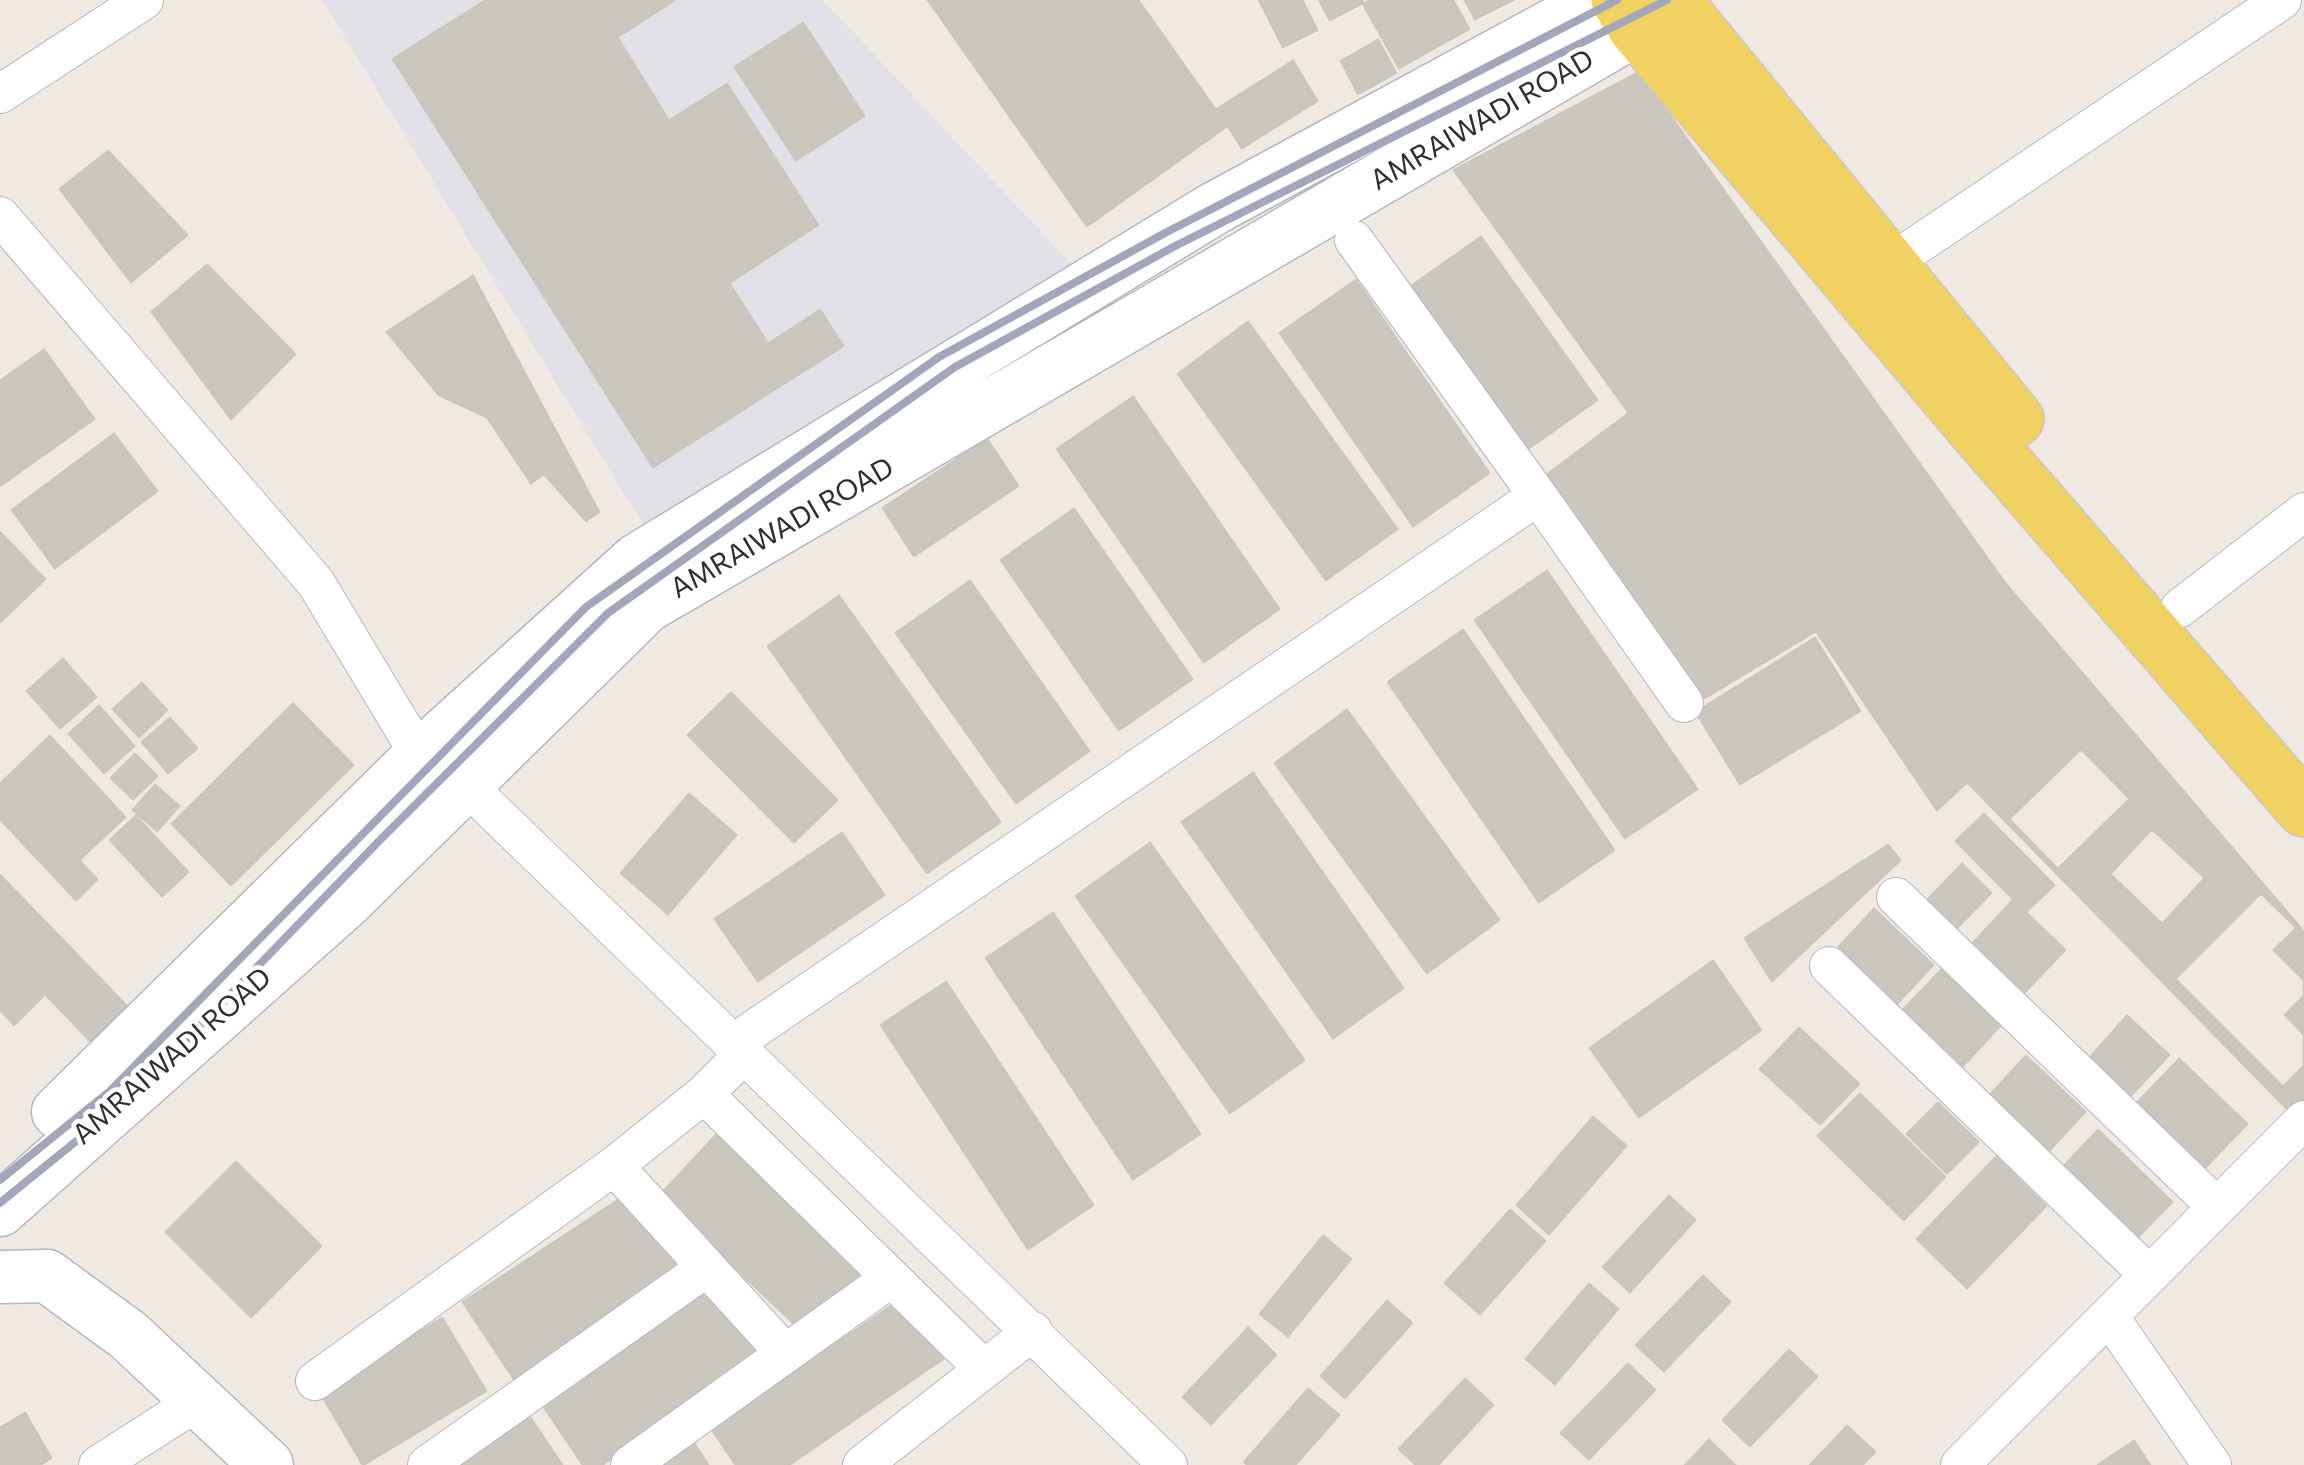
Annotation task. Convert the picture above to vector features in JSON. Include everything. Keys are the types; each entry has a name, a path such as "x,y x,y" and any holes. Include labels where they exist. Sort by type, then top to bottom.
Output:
{"main road":[{"path":"1647,5 1889,264 2304,752"},
{"path":"0,1162 28,1142 420,756 637,560 1215,208 1647,5"},
{"path":"1647,5 2304,809"},
{"name":"AMRAIWADI ROAD","path":"0,1210 347,900 648,606 1647,5"},
{"path":"0,1278 47,1276 128,1335 267,1465"}],"street":[{"path":"0,94 144,0"},
{"path":"1889,264 2282,0"},
{"path":"0,216 316,582 420,756 466,785 1168,1465"},
{"path":"1354,240 1684,703"},
{"path":"316,1381 614,1166 704,1094 740,1048 1538,496"},
{"path":"2180,608 2304,512"},
{"path":"1896,897 2216,1207"},
{"path":"1829,966 2149,1275"},
{"path":"704,1094 984,1369"},
{"path":"1960,1465 2304,1120"},
{"path":"614,1166 785,1354"},
{"path":"427,1465 706,1268"},
{"path":"630,1465 891,1278"},
{"path":"2109,1316 2212,1465"},
{"path":"862,1465 1033,1331"},
{"path":"98,1465 198,1401"}],"shaded area":[{"path":"322,0 823,0 1077,270 650,536"}],"building":[{"path":"486,0 675,0 617,37 669,121 727,84 818,225 729,283 768,344 820,310 843,346 653,467 393,59"},
{"path":"928,0 1138,0 1227,126 1087,226"},
{"path":"1259,0 1302,0 1317,30 1283,47"},
{"path":"1319,0 1361,0 1363,3 1330,20"},
{"path":"1370,0 1453,0 1469,29 1399,68 1363,4"},
{"path":"1465,0 1513,0 1475,19"},
{"path":"803,23 864,116 796,160 735,67"},
{"path":"1378,40 1396,73 1358,94 1341,61"},
{"path":"1293,61 1317,101 1242,148 1217,109"},
{"path":"1639,72 2005,583 2304,932 2304,1099 2290,1112 1967,782 1937,810 1816,631 1693,705 1540,480 1629,413 1454,170"},
{"path":"108,151 187,235 131,282 60,189"},
{"path":"1481,237 1597,400 1525,451 1410,287"},
{"path":"207,265 295,354 231,419 152,312"},
{"path":"473,276 599,512 586,521 544,474 531,483 487,417 439,395 387,332"},
{"path":"1356,280 1489,473 1413,526 1280,333"},
{"path":"1248,322 1397,529 1326,580 1178,374"},
{"path":"44,350 94,419 0,486 0,381"},
{"path":"1133,397 1279,609 1204,662 1057,449"},
{"path":"114,434 157,491 55,568 12,510"},
{"path":"987,439 1018,486 914,556 883,508"},
{"path":"1074,509 1192,679 1119,730 1001,560"},
{"path":"0,532 45,579 0,622"},
{"path":"1547,571 1697,789 1625,838 1475,620"},
{"path":"970,581 1089,751 1016,803 896,633"},
{"path":"839,596 1000,822 927,873 768,646"},
{"path":"1463,630 1614,850 1539,902 1388,682"},
{"path":"1815,638 1860,711 1740,784 1696,712"},
{"path":"63,659 96,697 60,728 27,691"},
{"path":"142,683 167,710 139,737 113,709"},
{"path":"731,693 837,800 794,842 688,735"},
{"path":"293,704 353,765 231,885 172,824"},
{"path":"99,706 134,746 104,773 69,734"},
{"path":"1347,710 1499,920 1427,973 1275,763"},
{"path":"170,718 197,748 168,773 142,742"},
{"path":"50,736 125,817 79,860 97,879 76,900 0,819 0,784"},
{"path":"2081,749 2130,799 2058,869 2009,819"},
{"path":"135,754 157,776 133,799 111,778"},
{"path":"1253,773 1403,988 1333,1038 1182,822"},
{"path":"155,785 179,806 157,831 133,810"},
{"path":"689,794 736,835 668,914 621,873"},
{"path":"1984,814 2054,885 2026,912 1956,841"},
{"path":"136,816 188,872 162,896 110,840"},
{"path":"2152,829 2205,878 2162,924 2110,874"},
{"path":"842,833 884,895 758,981 715,919"},
{"path":"1150,843 1304,1060 1230,1113 1076,896"},
{"path":"1888,845 1900,860 1772,981 1745,938"},
{"path":"1962,864 1991,893 1957,928 1928,899"},
{"path":"0,875 128,1007 92,1043 45,994 14,1025 0,1010"},
{"path":"2261,893 2297,928 2274,950 2304,980 2304,996 2285,1015 2304,1035 2304,1066 2283,1087 2175,979"},
{"path":"2013,900 2065,950 2022,995 1970,946"},
{"path":"1874,909 1933,965 1895,1006 1836,950"},
{"path":"1053,913 1200,1134 1133,1179 986,958"},
{"path":"1713,961 1761,1030 1639,1117 1590,1048"},
{"path":"1941,970 2000,1026 1962,1067 1902,1011"},
{"path":"946,982 1093,1205 1028,1249 881,1025"},
{"path":"2127,1016 2169,1055 2124,1103 2084,1064"},
{"path":"1799,1028 1859,1084 1820,1124 1760,1069"},
{"path":"2026,1056 2085,1112 2047,1153 1988,1097"},
{"path":"2179,1059 2247,1124 2201,1172 2133,1107"},
{"path":"1860,1094 1945,1177 1904,1220 1818,1136"},
{"path":"1938,1103 1978,1142 1947,1173 1907,1134"},
{"path":"1593,1117 1626,1146 1549,1234 1517,1205"},
{"path":"2098,1130 2172,1202 2133,1242 2060,1170"},
{"path":"716,1135 862,1271 804,1333 659,1196"},
{"path":"1996,1157 2046,1206 1967,1288 1917,1239"},
{"path":"236,1162 321,1246 251,1317 166,1232"},
{"path":"632,1191 684,1271 516,1382 463,1302"},
{"path":"1669,1196 1695,1220 1630,1292 1603,1267"},
{"path":"1510,1210 1545,1241 1480,1314 1445,1283"},
{"path":"1323,1236 1351,1259 1288,1336 1260,1314"},
{"path":"1703,1276 1730,1302 1664,1371 1636,1345"},
{"path":"1589,1284 1618,1309 1555,1384 1526,1359"},
{"path":"717,1285 764,1354 602,1465 583,1465 542,1404"},
{"path":"903,1298 944,1358 789,1465 736,1465 711,1428"},
{"path":"1387,1301 1412,1323 1345,1398 1321,1376"},
{"path":"442,1318 486,1391 363,1465 320,1392"},
{"path":"1248,1328 1276,1355 1211,1424 1183,1397"},
{"path":"1789,1350 1817,1377 1750,1446 1723,1420"},
{"path":"1628,1364 1655,1390 1589,1459 1561,1433"},
{"path":"1465,1379 1493,1405 1438,1465 1416,1465 1399,1449"},
{"path":"1308,1389 1339,1415 1295,1465 1244,1462"},
{"path":"525,1410 562,1465 444,1465"},
{"path":"25,1413 51,1458 40,1465 0,1465 0,1428"},
{"path":"1847,1426 1875,1452 1862,1465 1810,1465"},
{"path":"1709,1440 1735,1465 1685,1465"},
{"path":"2134,1441 2150,1465 2098,1465"},
{"path":"693,1442 708,1465 659,1465"}],"railway":[{"path":"0,1180 110,1091 586,607 939,357 1165,233 1617,0"},
{"path":"0,1203 133,1095 381,839 608,613 955,367 1177,245 1667,0"}]}
